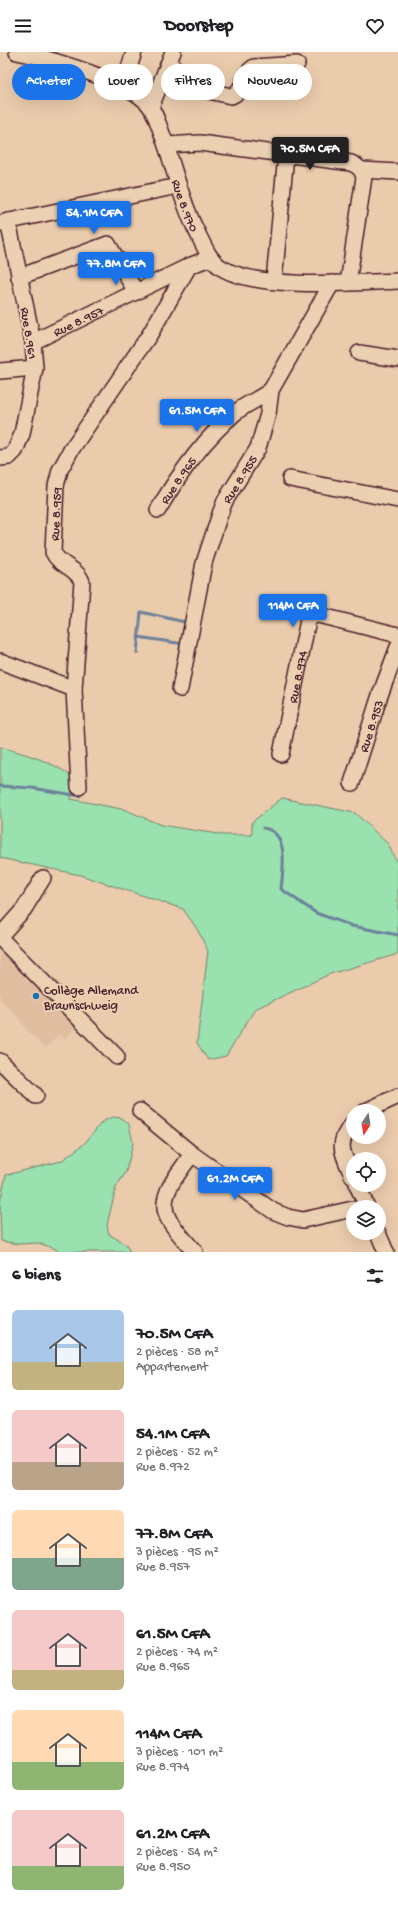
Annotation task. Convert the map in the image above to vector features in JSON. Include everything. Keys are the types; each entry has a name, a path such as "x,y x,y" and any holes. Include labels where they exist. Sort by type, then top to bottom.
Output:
{"street":[{"path":"130,64 134,52"},
{"path":"27,53 94,76"},
{"path":"141,100 151,107 171,58 209,91 231,96 233,95"},
{"name":"Rue 8.970","path":"151,107 166,145 178,186 190,219 210,258 221,268 256,279 274,281 332,283 398,282"},
{"path":"166,145 200,143 351,163 362,170 398,172"},
{"path":"274,281 286,155"},
{"path":"348,283 364,177 362,170"},
{"path":"4,222 178,186"},
{"name":"Rue 8.961","path":"0,458 9,457 15,451 22,434 35,368 33,342 19,277 4,222"},
{"path":"19,277 108,244 136,292"},
{"name":"Rue 8.957","path":"33,342 189,266 210,258"},
{"name":"Rue 8.959","path":"79,788 74,689 82,582 75,571 56,558 53,552 56,486 60,470 71,450 150,334 189,266"},
{"name":"Rue 8.955","path":"180,688 204,563 225,500 258,448 268,414 271,390 332,283"},
{"path":"359,353 398,359"},
{"path":"0,371 35,368"},
{"name":"Rue 8.965","path":"158,510 180,473 235,412 271,390"},
{"path":"290,479 398,500"},
{"name":"Rue 8.974","path":"281,754 308,620 313,616 318,616 398,635"},
{"name":"Rue 8.953","path":"352,783 379,698 398,647"},
{"path":"0,661 74,689"},
{"path":"43,878 24,909 0,937 117,1057"},
{"path":"0,1061 36,1096"},
{"path":"381,1104 398,1096"},
{"path":"140,1111 192,1154 273,1211 288,1217 304,1220 346,1211"},
{"path":"346,1132 342,1142 342,1152 346,1161"},
{"path":"192,1154 168,1190 165,1199 169,1220 194,1252"},
{"path":"381,1240 386,1252"}],"shaded area":[{"name":"Collège Allemand Braunschweig","path":"16,943 71,994 77,1026 65,1039 59,1035 45,1048 30,1034 15,1014 0,999 0,944"}],"green space":[{"path":"0,747 29,755 66,772 74,778 71,799 126,810 161,825 224,835 252,835 252,822 282,798 355,813 388,844 398,865 398,954 330,974 255,1009 226,1056 208,1060 197,1043 208,951 197,929 183,909 80,875 0,858"},
{"path":"112,1117 122,1118 129,1124 133,1143 126,1172 116,1187 107,1225 109,1234 126,1245 130,1252 58,1252 56,1249 38,1243 19,1244 1,1241 0,1202 6,1175 61,1161 84,1144 102,1122"}],"waterway":[{"path":"137,653 141,612 189,623"},
{"path":"138,637 184,644"},
{"path":"0,786 32,788 80,796"},
{"path":"263,828 272,831 277,836 281,844 283,852 281,889 316,913 352,926 398,935"}],"place":[{"name":"Collège Allemand Braunschweig","path":"36,996"}]}
